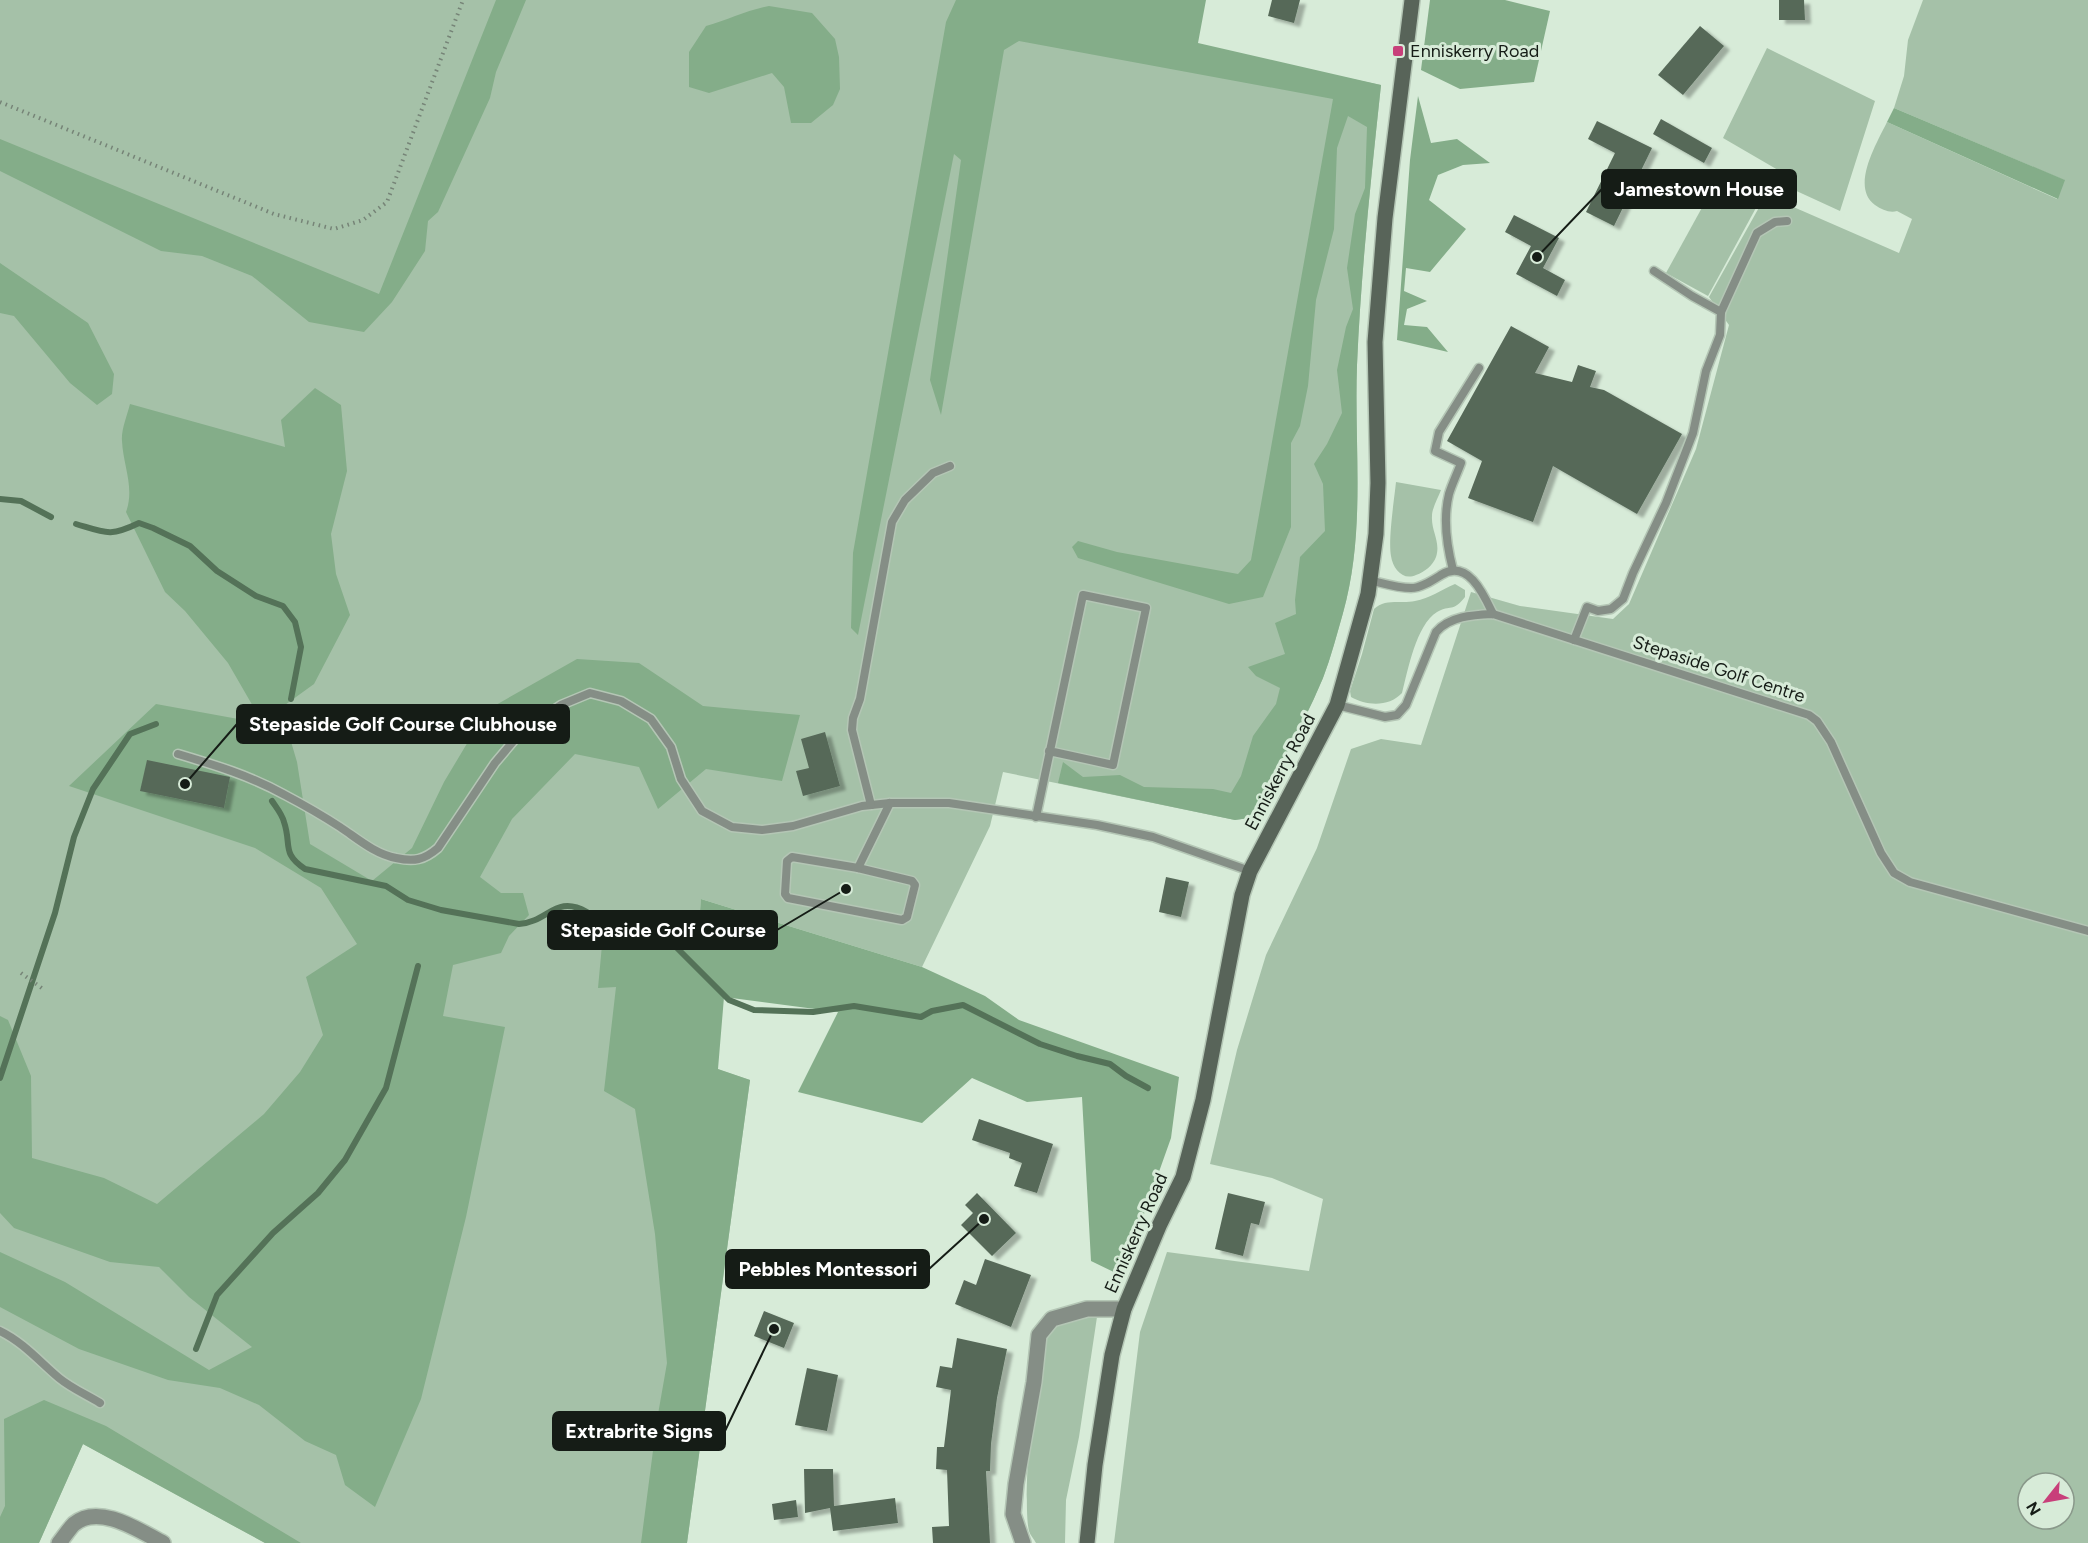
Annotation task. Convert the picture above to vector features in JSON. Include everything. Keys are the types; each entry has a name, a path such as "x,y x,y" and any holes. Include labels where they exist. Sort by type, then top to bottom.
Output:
{"main road":[{"name":"Enniskerry Road","path":"1087,1543 1095,1465 1112,1355 1124,1309 1159,1226 1183,1177 1203,1100 1242,895 1250,871 1337,705 1368,594 1376,534 1378,483 1375,342 1385,218 1412,0"}],"street":[{"path":"1023,1543 1013,1514 1034,1382 1039,1335 1052,1319 1087,1309 1124,1309"},
{"path":"59,1543 75,1523 90,1518 106,1517 121,1521 163,1543"}],"lane":[{"path":"1574,640 1587,608 1598,611 1611,609 1623,600 1633,573 1666,503 1693,433 1706,372 1720,335 1720,312 1757,232 1775,222 1787,221"},
{"path":"1654,271 1720,312"},
{"path":"1453,570 1448,550 1448,496 1461,464 1435,451 1439,432 1479,368"},
{"path":"871,805 852,730 860,699 892,522 905,500 933,473 950,466"},
{"path":"1337,705 1385,717 1397,715 1406,705 1436,632 1442,625 1469,615 1493,614 1482,592 1462,571 1453,570 1413,588 1369,580"},
{"path":"1036,817 1049,752 1083,595 1146,608 1113,765 1049,752"},
{"name":"Stepaside Golf Centre","path":"1493,614 1809,715 1817,721 1832,742 1881,853 1894,873 1910,882 2088,932"},
{"path":"178,754 242,774 285,795 339,826 380,854 417,860 428,856 438,848 495,763 522,731 561,705 590,693 621,701 651,718 671,747 681,779 702,811 732,827 762,830 793,826 871,805 949,803 1097,825 1153,837 1250,871"},
{"path":"858,868 890,803"},
{"path":"792,857 858,868 912,881 915,885 907,917 902,920 793,899 785,894 788,861 792,857"},
{"path":"0,1331 41,1360 60,1379 100,1403"}],"path":[{"path":"0,102 274,214 334,229 363,220 387,202 463,0"},
{"path":"21,973 43,989"}],"green space":[{"path":"0,0 977,0 1381,85 1359,330 1356,396 1357,520 1350,582 1323,678 1289,749 1249,818 1235,820 1003,772 990,826 922,967 701,899 693,1061 750,1080 687,1543 265,1543 83,1444 39,1543 0,1543"},
{"path":"496,0 526,0 496,72 490,98 438,212 428,221 425,251 392,302 364,332 309,322 252,276 202,256 161,251 0,171 0,139 379,294"},
{"path":"956,0 1206,0 1198,43 1381,85 1359,330 1356,396 1357,520 1350,582 1323,678 1289,749 1249,818 1235,820 1058,783 1063,762 1083,777 1120,775 1144,787 1213,789 1231,793 1241,776 1253,736 1276,704 1280,688 1256,676 1248,667 1285,654 1275,623 1296,614 1295,600 1300,557 1325,531 1323,484 1314,464 1342,413 1337,370 1346,327 1353,309 1347,268 1355,214 1365,188 1367,127 1348,116 1337,148 1334,229 1316,300 1308,386 1300,426 1291,443 1291,527 1263,597 1229,604 1078,558 1072,547 1078,541 1117,552 1238,574 1251,560 1333,99 1019,41 1004,50 941,415 930,380 961,160 954,154 858,635 851,628 853,553 946,22"},
{"path":"1430,0 1505,0 1550,11 1534,82 1460,89 1421,70"},
{"path":"1923,0 2088,0 2088,1543 1114,1543 1140,1332 1167,1252 1309,1271 1323,1199 1272,1178 1210,1164 1237,1050 1266,955 1317,848 1351,749 1381,739 1421,745 1471,592 1520,606 1613,619 1629,604 1696,449 1729,325 1709,297 1766,195 1899,253 1912,219 1897,211 1886,211 1875,205 1868,197 1865,187 1865,176 1872,153 1887,122 2057,199 2064,180 1894,108 1904,76 1908,40"},
{"path":"769,6 812,13 835,39 839,57 840,89 833,105 811,123 791,123 784,87 772,73 709,93 689,87 689,52 706,26"},
{"path":"1767,48 1875,101 1840,211 1775,181 1778,170 1723,138"},
{"path":"1418,96 1431,143 1457,139 1490,163 1463,165 1438,175 1429,200 1466,229 1430,272 1406,268 1404,291 1427,301 1407,309 1404,325 1427,327 1448,352 1397,340 1410,160"},
{"path":"1894,108 2065,180 2058,199 1887,122"},
{"path":"1715,184 1757,206 1708,296 1666,273"},
{"path":"0,263 88,323 114,374 112,394 97,405 70,383 14,316 0,313"},
{"path":"315,388 341,405 347,471 331,534 336,574 350,615 314,684 278,710 254,708 228,663 185,611 165,592 126,512 129,485 122,432 130,404 285,447 281,420"},
{"path":"1396,482 1441,490 1432,516 1437,546 1436,557 1425,570 1411,576 1399,573 1391,556"},
{"path":"1455,584 1465,590 1465,597 1454,607 1437,612 1424,627 1410,661 1402,693 1391,701 1378,704 1351,697 1350,691 1374,609 1388,602 1420,600"},
{"path":"577,659 639,663 703,706 800,715 782,781 706,769 658,809 639,767 575,754 512,819 480,877 501,893 523,893 529,915 509,936 501,953 453,965 443,1016 505,1027 466,1217 421,1399 375,1507 345,1485 336,1455 305,1441 259,1405 220,1388 168,1380 79,1349 0,1307 0,1252 65,1282 209,1370 252,1347 189,1297 159,1267 110,1262 14,1228 0,1213 0,1016 8,1020 31,1076 32,1158 104,1178 157,1204 264,1114 300,1072 323,1035 306,977 357,944 321,888 255,848 69,786 156,704 287,728 297,762 310,844 372,881 412,848 444,782 487,710"},
{"path":"701,899 922,967 985,996 1019,1020 1179,1077 1171,1138 1122,1276 1091,1261 1082,1097 1027,1102 972,1078 922,1123 798,1092 838,1012 724,997 718,1069 750,1080 687,1543 641,1543 667,1363 655,1234 635,1109 604,1091 616,987 598,988 602,945 593,937 610,918 699,924"},
{"path":"1097,1317 1079,1437 1066,1500 1065,1543 1036,1543 1029,1531 1027,1515 1028,1461 1034,1396 1045,1344 1051,1331 1061,1324 1072,1320"},
{"path":"44,1400 106,1426 301,1543 265,1543 83,1444 39,1543 0,1543 0,1517 5,1506 4,1419"}],"building":[{"path":"1272,0 1300,0 1294,23 1268,16"},
{"path":"1779,0 1804,0 1805,20 1779,20"},
{"path":"1700,26 1724,46 1683,95 1658,75"},
{"path":"1661,119 1712,148 1704,163 1653,134"},
{"path":"1597,121 1652,148 1614,226 1586,212 1615,153 1588,139"},
{"path":"1514,215 1559,238 1543,268 1565,280 1557,296 1516,274 1531,246 1505,232"},
{"path":"1511,326 1549,347 1535,373 1572,382 1578,365 1596,371 1590,387 1604,390 1682,434 1637,514 1553,466 1533,522 1468,498 1482,461 1447,441"},
{"path":"825,732 840,786 803,796 796,771 809,768 801,739"},
{"path":"147,760 230,777 224,808 140,791"},
{"path":"1166,877 1189,882 1181,917 1159,912"},
{"path":"979,1119 1053,1144 1037,1193 1014,1186 1022,1163 1009,1158 1010,1153 972,1140"},
{"path":"977,1193 1016,1233 992,1256 961,1225 973,1213 965,1205"},
{"path":"1228,1193 1265,1202 1259,1225 1251,1223 1243,1256 1215,1249"},
{"path":"985,1259 1031,1275 1011,1327 955,1304 964,1280 976,1285"},
{"path":"764,1311 794,1323 784,1348 754,1336"},
{"path":"957,1338 1007,1349 997,1398 990,1471 986,1471 990,1543 933,1543 932,1527 949,1526 947,1470 936,1469 937,1447 944,1447 951,1390 936,1387 940,1366 952,1368"},
{"path":"807,1368 838,1375 827,1431 795,1425"},
{"path":"804,1469 833,1469 834,1506 895,1498 898,1523 833,1531 830,1508 805,1513"},
{"path":"796,1500 798,1517 774,1520 772,1504"}],"waterway":[{"path":"0,499 21,501 51,517"},
{"path":"76,524 108,532 139,523 153,528 190,546 217,571 256,596 283,606 295,622 301,647 291,699"},
{"path":"0,1078 55,913 74,837 93,789 130,734 156,724"},
{"path":"272,801 283,819 290,853 305,869 386,886 408,900 441,910 519,924 538,919 559,907 576,907 587,912"},
{"path":"600,923 623,934 676,947 729,1000 754,1010 813,1012 854,1006 921,1017 932,1011 963,1005 1040,1044 1110,1064 1148,1088"},
{"path":"196,1349 217,1295 273,1233 318,1193 345,1160 386,1088 418,966"}],"place":[{"name":"Enniskerry Road","path":"1398,51"},
{"name":"Jamestown House","path":"1537,257"},
{"name":"Stepaside Golf Course Clubhouse","path":"185,784"},
{"name":"Stepaside Golf Course","path":"846,889"},
{"name":"Pebbles Montessori","path":"984,1219"},
{"name":"Extrabrite Signs","path":"774,1329"}]}
